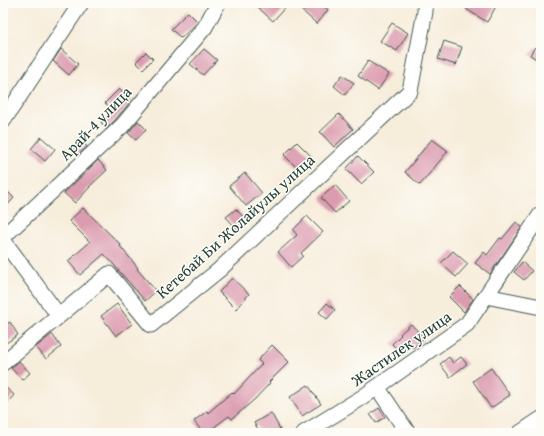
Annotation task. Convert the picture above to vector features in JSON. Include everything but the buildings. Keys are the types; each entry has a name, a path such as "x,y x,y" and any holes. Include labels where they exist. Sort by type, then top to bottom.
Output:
{"street":[{"path":"3,121 81,3"},
{"name":"Арай-4 улица","path":"3,239 122,126 205,27 218,3"},
{"name":"Кетебай Би Жолайулы улица","path":"3,363 109,274 151,325 219,270 410,91 425,12 425,3"},
{"name":"Жастилек улица","path":"304,433 363,397 466,324 541,214"},
{"path":"3,239 59,316"},
{"path":"486,296 541,307"},
{"path":"377,387 408,433"},
{"path":"520,433 541,419"}]}
